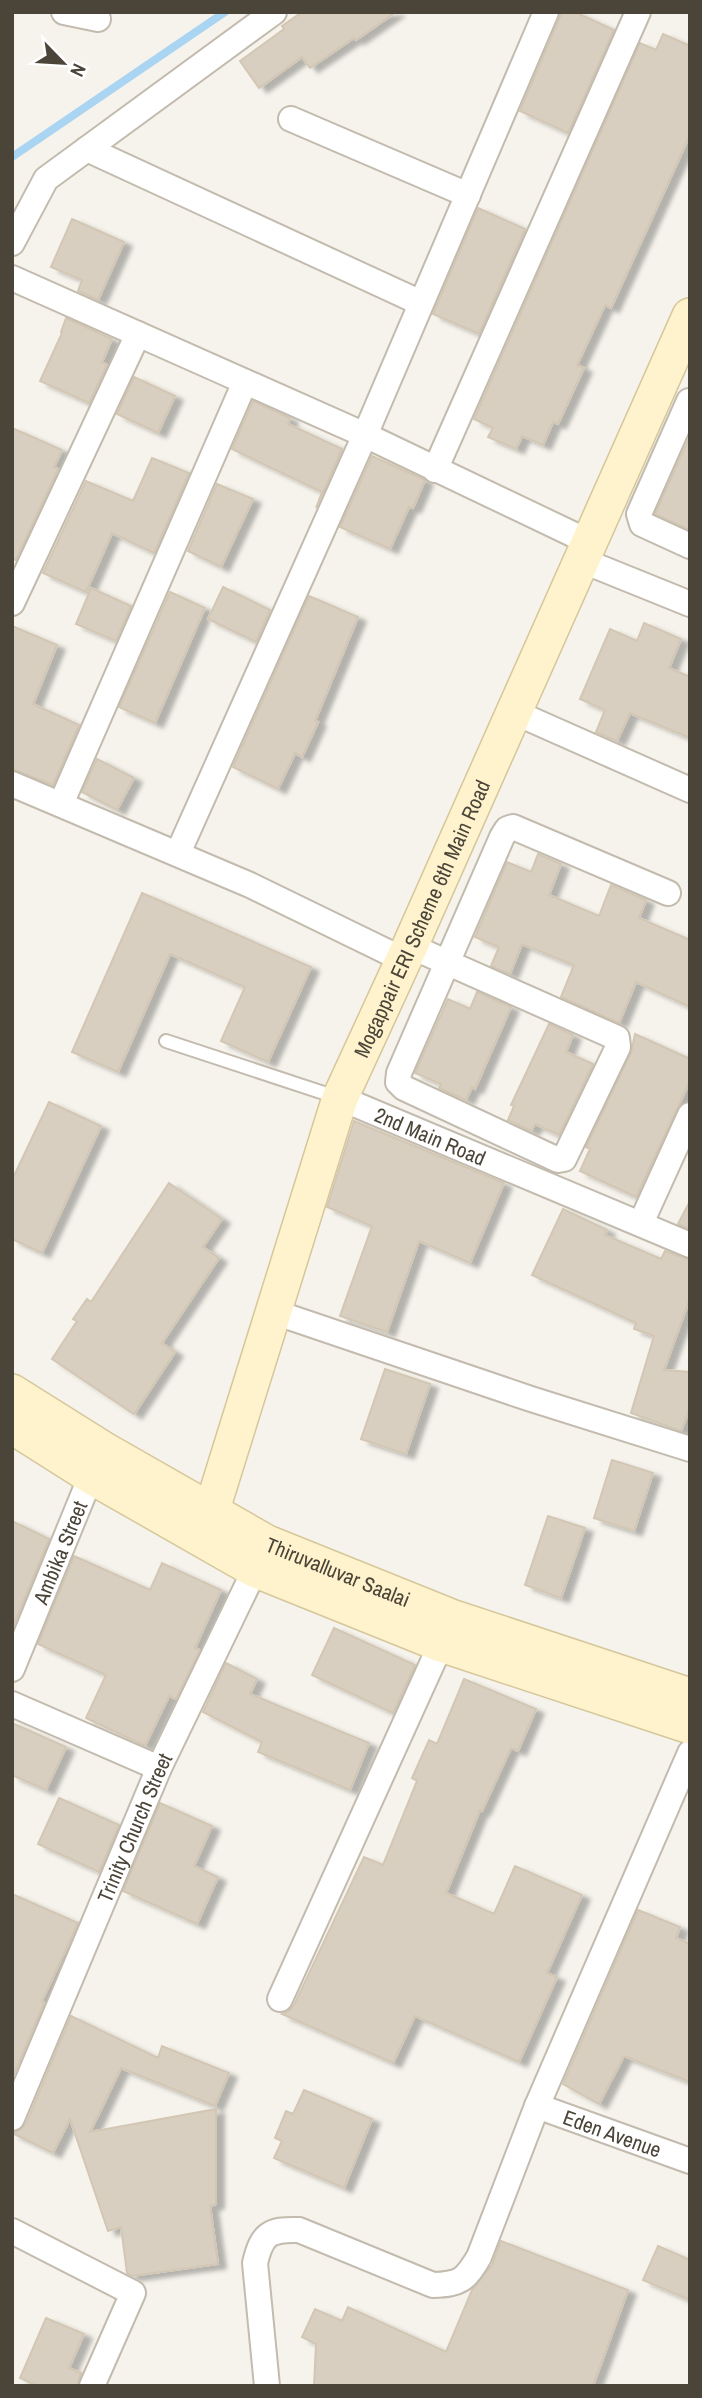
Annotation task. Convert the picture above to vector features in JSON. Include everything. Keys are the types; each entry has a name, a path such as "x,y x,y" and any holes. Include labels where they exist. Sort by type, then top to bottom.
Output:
{"main road":[{"name":"Mogappair ERI Scheme 6th Main Road","path":"207,1524 340,1098 585,551 679,386 690,316"},
{"name":"Thiruvalluvar Saalai","path":"12,1392 106,1451 207,1524 261,1556 441,1644 690,1726"},
{"name":"Thiruvalluvar Saalai","path":"12,1426 92,1476 207,1524"},
{"name":"Thiruvalluvar Saalai","path":"261,1556 690,1696"}],"street":[{"path":"64,12 98,19"},
{"path":"12,243 46,179 274,12"},
{"path":"178,853 365,435 546,12"},
{"path":"435,470 638,12"},
{"path":"291,119 467,195"},
{"path":"87,149 421,303"},
{"path":"12,278 365,435 690,604"},
{"path":"12,603 138,334"},
{"path":"61,804 245,382"},
{"path":"679,386 639,514 642,524 690,547"},
{"path":"514,712 690,790"},
{"path":"12,784 407,953 448,963 617,1038 618,1047 564,1159 558,1160 404,1088 398,1082 399,1073 448,963 502,837 507,829 513,827 668,893"},
{"name":"2nd Main Road","path":"340,1098 690,1245"},
{"path":"641,1223 690,1115"},
{"path":"274,1312 531,1399 690,1448"},
{"name":"Ambika Street","path":"12,1669 92,1476"},
{"name":"Trinity Church Street","path":"12,2118 159,1768 261,1556"},
{"path":"280,1999 441,1644"},
{"path":"12,1704 159,1768"},
{"path":"267,2386 255,2263 260,2245 270,2233 282,2229 299,2230 433,2285 450,2284 465,2279 479,2257 537,2106 690,1753"},
{"name":"Eden Avenue","path":"537,2106 690,2161"},
{"path":"12,2231 133,2293 92,2386"}],"lane":[{"name":"2nd Main Road","path":"166,1041 340,1098"}],"building":[{"path":"302,12 396,12 310,68 302,57 259,88 240,61 284,29 282,26"},
{"path":"562,12 575,12 614,30 568,133 520,111"},
{"path":"663,34 690,46 690,135 611,308 605,305 577,365 584,368 558,424 553,422 543,445 522,436 516,449 488,437 493,428 474,419 640,43 656,50"},
{"path":"478,208 525,229 479,334 433,314"},
{"path":"72,219 124,242 98,300 78,291 82,280 51,267"},
{"path":"66,318 112,339 102,362 107,365 89,403 40,381"},
{"path":"134,377 175,396 158,433 117,414"},
{"path":"253,401 290,418 288,424 342,449 316,508 322,492 232,449"},
{"path":"12,428 62,450 54,467 58,469 16,560 12,559"},
{"path":"690,436 690,530 655,514"},
{"path":"372,456 425,480 390,549 340,527"},
{"path":"152,458 189,473 154,553 112,533 86,592 43,573 86,481 133,501"},
{"path":"217,484 253,499 221,567 188,551"},
{"path":"223,587 270,610 256,642 208,619"},
{"path":"91,588 131,606 116,641 76,624"},
{"path":"170,592 205,608 155,723 119,707"},
{"path":"309,596 358,617 302,757 295,753 278,789 233,767"},
{"path":"644,623 681,639 669,668 690,677 690,738 630,713 617,741 596,732 605,710 580,699 610,629 637,641"},
{"path":"12,626 57,645 33,704 79,725 53,785 12,769"},
{"path":"97,759 134,778 117,810 82,792"},
{"path":"538,854 561,864 549,895 599,916 611,885 646,900 639,918 690,940 690,1007 636,982 619,1023 561,997 574,965 522,944 510,974 491,966 499,947 475,937 507,862 531,872"},
{"path":"142,893 311,967 268,1062 221,1041 245,987 170,954 118,1072 72,1052"},
{"path":"477,992 511,1007 475,1089 472,1087 466,1100 439,1088 441,1084 415,1073 448,999 470,1009"},
{"path":"549,1024 573,1035 566,1052 593,1064 559,1135 535,1124 531,1131 508,1120 514,1106 511,1105"},
{"path":"635,1034 690,1059 690,1081 636,1197 580,1171 590,1149 586,1147 631,1053"},
{"path":"49,1102 101,1126 42,1253 12,1239 12,1180"},
{"path":"354,1121 504,1183 470,1263 419,1241 387,1332 340,1316 372,1226 327,1207"},
{"path":"169,1183 222,1219 203,1247 219,1258 162,1343 175,1352 134,1414 52,1359 77,1321 73,1319 87,1299 91,1302"},
{"path":"690,1201 690,1229 678,1224"},
{"path":"563,1209 607,1230 605,1235 661,1259 665,1251 690,1260 690,1298 664,1370 690,1372 690,1408 681,1431 631,1413 654,1336 634,1329 636,1323 532,1275"},
{"path":"385,1369 430,1384 406,1454 361,1439"},
{"path":"612,1460 653,1473 634,1531 594,1518"},
{"path":"548,1516 585,1528 561,1598 525,1585"},
{"path":"12,1521 49,1539 12,1629"},
{"path":"74,1556 150,1590 162,1563 221,1590 195,1648 200,1650 176,1699 169,1696 145,1746 86,1718 106,1675 38,1644"},
{"path":"334,1628 415,1665 393,1713 312,1675"},
{"path":"226,1663 257,1679 250,1694 369,1743 350,1790 258,1752 262,1742 203,1712"},
{"path":"464,1679 536,1709 518,1751 511,1748 482,1811 480,1810 446,1893 494,1914 515,1866 582,1895 547,1973 557,1977 519,2062 415,2016 393,2063 282,2014 294,2005 364,1857 383,1865 417,1781 412,1778 429,1740 437,1744"},
{"path":"12,1723 66,1747 46,1790 12,1775"},
{"path":"59,1798 119,1825 99,1872 38,1844"},
{"path":"160,1803 212,1826 194,1866 218,1877 197,1924 123,1891"},
{"path":"12,1894 78,1923 42,2001 44,2003 12,2079"},
{"path":"638,1910 680,1927 676,1938 690,1944 690,2082 624,2056 599,2104 563,2084"},
{"path":"71,2016 158,2058 162,2046 229,2073 215,2106 121,2068 90,2132 216,2109 216,2204 210,2206 218,2264 132,2276 127,2273 121,2227 108,2231 70,2119 53,2153 12,2133 26,2124"},
{"path":"304,2090 372,2119 344,2188 274,2158 282,2141 275,2138 286,2111 293,2114"},
{"path":"501,2241 628,2290 593,2386 314,2386 316,2344 302,2337 315,2309 342,2321 348,2307 446,2352 472,2290 492,2265"},
{"path":"658,2246 690,2260 690,2300 643,2280"},
{"path":"46,2318 84,2334 69,2368 81,2373 77,2386 37,2386 20,2378"}],"waterway":[{"path":"12,157 225,12"}]}
